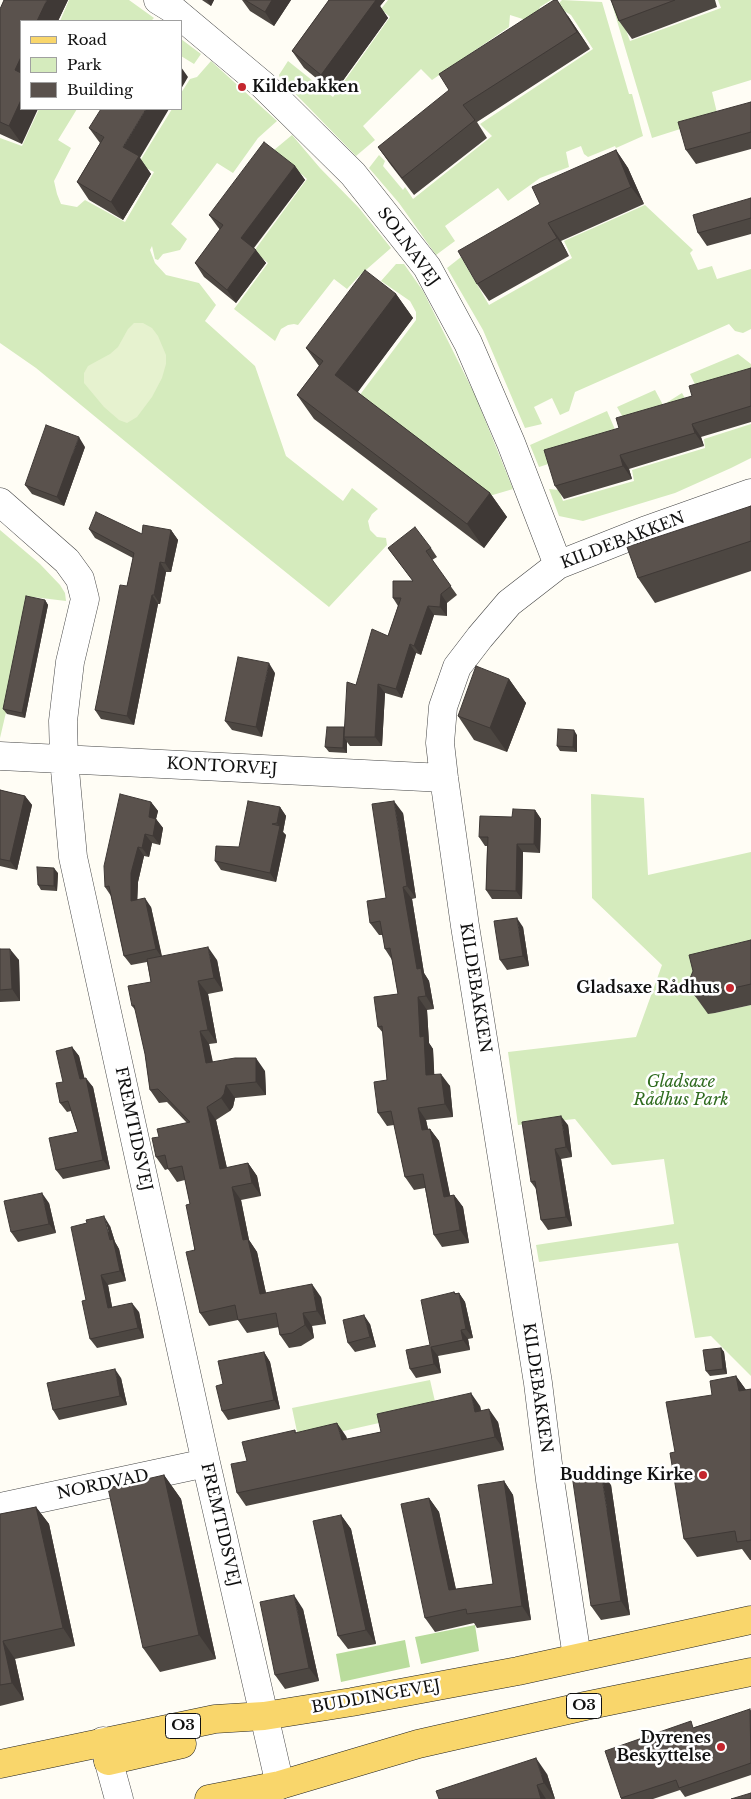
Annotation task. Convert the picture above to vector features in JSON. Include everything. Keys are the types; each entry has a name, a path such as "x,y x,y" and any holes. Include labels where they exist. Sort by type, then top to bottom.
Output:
{"main road":[{"name":"BUDDINGEVEJ","path":"0,1764 105,1751 215,1720 264,1716 352,1702 518,1671 751,1620"},
{"name":"O3","path":"209,1799 280,1785 418,1744 585,1706 751,1672"}],"street":[{"name":"SOLNAVEJ","path":"158,0 171,8 263,85 353,174 427,267 468,343 511,443 558,564"},
{"name":"KILDEBAKKEN","path":"577,1657 550,1480 538,1383 465,926 444,778 440,743 443,707 457,667 480,637 509,603 558,564 751,493"},
{"name":"FREMTIDSVEJ","path":"0,502 67,561 80,579 85,599 70,662 62,721 73,857 206,1462 280,1785"},
{"name":"KONTORVEJ","path":"0,756 444,778"},
{"name":"NORDVAD","path":"0,1507 206,1462"},
{"path":"105,1751 119,1799"}],"green space":[{"path":"69,0 129,0 154,18 152,20 60,20"},
{"path":"388,0 551,0 540,7 538,12 529,21 510,15 509,27 432,80 421,69 363,126 375,140 356,156 279,75 288,61 333,97 390,17 381,9"},
{"path":"562,0 602,2 629,94 632,94 643,136 616,148 615,146 588,157 584,154 581,146 566,152 569,167 540,178 508,201 498,188 445,226 455,241 436,255 399,203 369,168 379,155 385,161 383,166 403,190 405,187 413,199 492,136 480,124 593,49 571,15 556,6"},
{"path":"718,0 751,0 751,80 712,92 718,117 652,138 612,4 616,3 630,41 721,8"},
{"path":"182,40 201,54 194,64 182,57"},
{"path":"211,61 277,121 258,138 233,173 217,163 171,224 187,239 180,250 163,254 158,260 155,259 152,246 150,250 155,263 166,275 199,283 216,305 205,321 255,366 286,456 343,501 352,488 378,509 368,521 370,530 377,537 386,538 387,545 329,607 36,368 0,343 0,138 22,146 39,110 76,110 58,140 71,148 54,181 61,204 77,207 85,200 125,222 154,172 138,164 171,110 182,110 182,91 190,79 197,77"},
{"path":"292,135 320,168 359,208 391,248 347,289 334,279 298,325 288,325 281,329 275,341 234,309 268,263 254,251 307,179 274,150"},
{"path":"645,205 693,250 690,253 698,270 712,266 717,279 751,269 751,329 743,333 735,331 729,324 575,392 569,411 560,415 552,398 534,407 542,424 525,428 483,330 447,268 461,257 489,305 572,258 564,241"},
{"path":"396,264 404,264 423,291 475,395 513,489 486,497 356,400 416,320 416,312 410,301 381,281"},
{"path":"134,323 143,323 152,328 158,336 166,355 166,364 162,378 152,397 137,417 127,423 119,420 104,407 84,383 84,373 88,366 110,354 118,347 128,329"},
{"path":"738,354 751,364 751,380 700,395 690,374"},
{"path":"655,390 663,405 682,393 691,409 629,428 617,407"},
{"path":"607,411 620,441 539,467 530,445"},
{"path":"751,424 751,458 731,468 675,493 583,521 559,516 549,489 559,490 563,501 634,481 632,470 705,448 704,439"},
{"path":"0,530 40,564 60,585 65,593 66,601 33,597 0,738"},
{"name":"Gladsaxe Rådhus Park","path":"591,794 644,798 648,875 751,852 751,961 715,1013 751,1005 751,1376 711,1336 695,1338 678,1243 539,1262 536,1245 674,1224 664,1159 612,1165 575,1119 518,1125 508,1052 636,1037 662,965 592,898"},
{"path":"430,1380 437,1410 299,1441 292,1408"},
{"path":"475,1625 479,1651 421,1664 415,1637"},
{"path":"405,1640 410,1667 341,1682 336,1654"}],"building":[{"path":"4,0 47,0 37,20 20,20 20,59 15,70 20,72 20,102 9,126 0,122 0,9"},
{"path":"245,0 272,0 265,12"},
{"path":"329,0 376,0 321,75 292,51"},
{"path":"554,0 557,0 577,32 463,105 475,120 402,178 378,147 449,90 439,74"},
{"path":"611,0 675,0 619,21"},
{"path":"751,102 751,132 686,150 678,122"},
{"path":"100,110 145,110 123,147 139,156 111,202 77,182 104,137 89,128"},
{"path":"264,142 295,166 241,238 256,250 227,290 195,263 223,225 209,215"},
{"path":"616,150 631,187 548,223 557,238 477,284 458,251 540,204 532,187"},
{"path":"751,198 751,218 698,233 693,215"},
{"path":"365,270 396,294 335,375 490,493 467,524 297,395 323,361 306,348"},
{"path":"751,368 751,406 692,424 695,433 620,455 623,466 555,486 544,450 619,428 616,418 692,396 689,386"},
{"path":"46,425 79,437 57,497 25,485"},
{"path":"751,506 751,541 638,578 627,547"},
{"path":"96,512 142,534 143,525 171,530 165,563 160,562 154,595 152,595 127,716 95,710 120,585 127,586 134,553 89,529"},
{"path":"415,527 431,548 426,551 451,586 441,594 440,607 428,606 414,646 410,644 396,689 378,684 375,737 344,737 347,682 356,685 372,629 388,636 401,598 393,598 393,581 413,581 388,548"},
{"path":"26,596 45,600 22,713 3,709"},
{"path":"238,657 269,663 256,727 225,721"},
{"path":"476,666 509,679 490,728 458,716"},
{"path":"327,727 344,727 343,748 325,747"},
{"path":"558,729 574,730 573,747 557,746"},
{"path":"0,790 25,796 10,861 0,859"},
{"path":"120,794 151,802 149,817 156,819 153,836 145,834 142,848 138,847 131,873 131,901 145,898 156,949 124,956 109,886 105,887 104,866"},
{"path":"248,801 280,807 277,823 272,824 280,826 270,873 215,861 216,846 239,847"},
{"path":"394,801 407,886 403,887 417,969 421,968 426,996 418,997 420,1037 424,1036 426,1075 441,1074 445,1104 418,1108 422,1130 430,1129 444,1197 454,1195 460,1230 434,1235 423,1174 405,1177 391,1111 378,1113 374,1082 387,1080 382,1026 378,1027 374,997 398,994 390,948 385,949 380,921 370,923 367,901 386,898 372,804"},
{"path":"513,809 535,810 534,844 517,844 516,891 486,890 488,837 479,837 480,816 512,817"},
{"path":"37,867 54,868 54,886 38,885"},
{"path":"517,918 523,956 500,960 494,921"},
{"path":"751,940 751,984 695,996 689,986 693,971 689,955"},
{"path":"208,947 214,978 198,981 208,1030 200,1031 206,1063 235,1058 256,1058 256,1082 226,1085 221,1098 207,1107 220,1169 248,1163 252,1183 232,1187 243,1240 248,1239 260,1294 312,1284 317,1311 303,1313 305,1325 292,1333 280,1335 276,1313 238,1320 235,1305 200,1313 186,1252 195,1250 186,1205 190,1204 182,1166 168,1169 165,1155 156,1157 152,1138 159,1137 157,1129 190,1122 158,1089 150,1090 145,1054 128,986 151,982 147,959"},
{"path":"0,949 10,949 12,989 0,990"},
{"path":"72,1047 80,1079 86,1078 103,1160 56,1170 49,1138 78,1132 68,1101 60,1103 56,1083 63,1082 56,1051"},
{"path":"561,1116 566,1147 555,1149 566,1217 541,1220 535,1181 531,1182 522,1122"},
{"path":"42,1193 49,1224 11,1232 4,1201"},
{"path":"104,1216 110,1240 113,1239 120,1271 101,1275 108,1308 132,1303 138,1328 90,1339 82,1301 86,1300 71,1227 87,1223 86,1220"},
{"path":"454,1292 455,1294 459,1293 466,1329 461,1330 463,1340 431,1347 434,1364 410,1369 406,1350 430,1345 421,1300"},
{"path":"364,1315 370,1337 348,1343 343,1320"},
{"path":"721,1348 723,1369 706,1371 703,1350"},
{"path":"264,1352 274,1400 222,1411 216,1386 223,1384 218,1361"},
{"path":"115,1369 120,1396 53,1410 47,1383"},
{"name":"Buddinge Kirke","path":"736,1376 739,1391 751,1389 751,1540 737,1542 735,1531 684,1539 670,1453 675,1452 666,1402 712,1395 710,1381"},
{"path":"471,1393 475,1412 489,1409 495,1437 237,1493 231,1464 247,1461 242,1442 295,1430 295,1433 337,1423 342,1440 381,1432 377,1414"},
{"path":"601,1471 621,1601 591,1606 572,1475"},
{"path":"164,1475 199,1635 143,1648 108,1488"},
{"path":"504,1481 522,1606 467,1614 466,1609 425,1618 401,1504 429,1498 449,1590 493,1584 478,1485"},
{"path":"36,1507 63,1628 3,1641 12,1683 0,1685 0,1514"},
{"path":"341,1515 366,1630 338,1636 313,1521"},
{"path":"294,1595 309,1668 275,1675 260,1602"},
{"path":"750,1709 751,1763 679,1788 676,1780 621,1798 605,1751 691,1721 693,1728"},
{"path":"536,1758 544,1783 537,1785 541,1799 439,1799 436,1791"},
{"path":"751,1793 751,1799 731,1799"}],"place":[{"name":"Kildebakken","path":"242,87"},
{"name":"Gladsaxe Rådhus","path":"730,988"},
{"name":"Buddinge Kirke","path":"703,1475"},
{"name":"Dyrenes Beskyttelse","path":"721,1747"}]}
